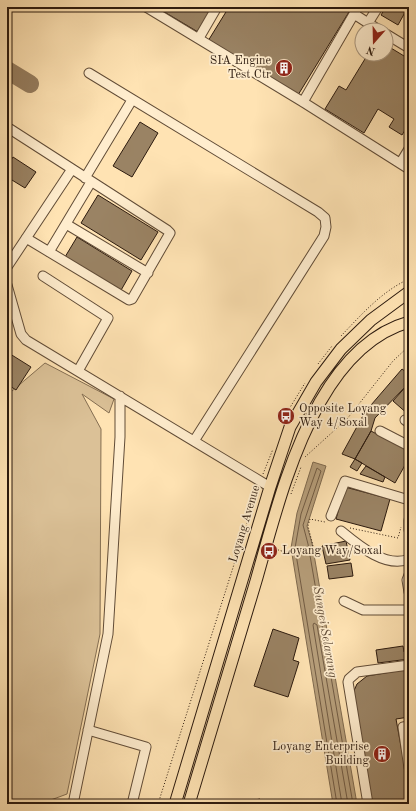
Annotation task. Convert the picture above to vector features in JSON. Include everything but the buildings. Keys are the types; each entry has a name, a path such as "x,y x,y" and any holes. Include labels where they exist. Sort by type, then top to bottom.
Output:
{"main road":[{"name":"Loyang Avenue","path":"175,804 270,487 290,427 303,403 327,366 356,333 370,320 409,292"},
{"path":"189,804 273,522 298,448 320,402 347,362 369,341 388,329 409,322"}],"street":[{"path":"146,7 401,162 409,169"},
{"path":"199,38 218,7"},
{"path":"369,22 378,7"},
{"path":"303,102 356,11 367,22"},
{"path":"394,39 409,48"},
{"path":"89,73 318,212 325,218 324,236 194,441"},
{"path":"49,252 66,224 88,180 132,100"},
{"path":"7,129 10,129 169,231 169,236 148,273 132,299 129,300 26,238"},
{"path":"401,162 409,149"},
{"path":"7,267 72,169"},
{"path":"66,224 148,273"},
{"path":"43,276 108,318 78,371"},
{"path":"7,285 21,334 26,340 270,487"},
{"path":"73,804 108,634 120,437 120,396"},
{"path":"380,431 409,446"},
{"path":"331,516 345,481 409,500"},
{"path":"409,520 409,530"},
{"path":"341,531 353,541 380,558 389,561 409,559"},
{"path":"409,575 407,580 409,592"},
{"path":"344,601 363,610 409,610"},
{"path":"368,804 348,682 349,679 357,672 409,665"},
{"path":"409,726 403,727 409,768"},
{"path":"88,730 146,748 132,804"}],"path":[{"path":"289,551 313,546"}],"shaded area":[{"path":"45,363 114,399 109,413 82,394 101,429 100,634 67,794 40,804 7,804 7,392 12,391"}],"water":[{"name":"Sungei Selarang","path":"313,462 326,466 307,526 312,543 357,804 333,804 291,548 297,513"}],"taxiway":[{"path":"7,70 30,84"}],"place":[{"name":"SIA Engine Test Ctr","path":"284,68"},
{"name":"Opposite Loyang Way 4/Soxal","path":"286,416"},
{"name":"Loyang Way/Soxal","path":"269,551"},
{"name":"Loyang Enterprise Building","path":"382,754"}]}
